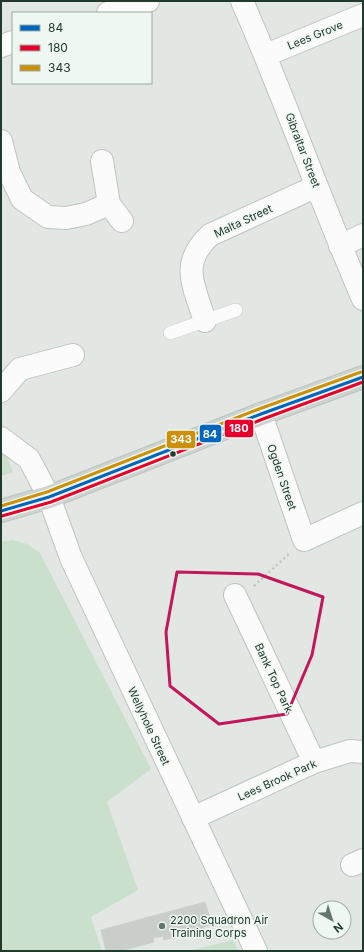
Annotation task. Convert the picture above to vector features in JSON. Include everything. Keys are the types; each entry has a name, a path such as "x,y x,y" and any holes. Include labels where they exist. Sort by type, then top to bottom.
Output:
{"main road":[{"path":"1,511 50,497 261,414 363,377"}],"street":[{"path":"111,12 148,1"},
{"name":"Gibraltar Street","path":"242,1 266,55 340,246 363,299"},
{"name":"Lees Grove","path":"266,55 363,15"},
{"path":"1,46 12,42"},
{"path":"1,142 9,172 22,199 48,217 66,218 86,214 110,204"},
{"path":"102,161 110,204 122,221"},
{"name":"Malta Street","path":"205,321 191,278 192,260 199,245 210,235 317,186"},
{"path":"340,246 363,235"},
{"path":"1,392 20,369 73,355"},
{"name":"Ogden Street","path":"261,414 304,540"},
{"name":"Wellyhole Street","path":"1,438 29,459 50,497 71,558 256,951"},
{"path":"304,540 363,513"},
{"name":"Bank Top Park","path":"237,598 314,762"},
{"name":"Lees Brook Park","path":"193,818 314,762 350,751 363,752"}],"lane":[{"path":"170,333 236,310"}],"path":[{"path":"237,598 304,540"}],"highlighted area":[{"path":"177,572 258,574 323,597 312,655 287,714 219,724 170,686 166,632"}],"green space":[{"path":"1,452 7,457 13,472 1,476"},
{"path":"12,540 27,544 40,553 151,769 107,802 138,890 91,917 102,951 1,951 1,542"},
{"path":"233,940 238,951 189,951"}],"building":[{"name":"2200 Squadron Air Training Corps","path":"205,902 212,925 203,927 204,929 164,940 163,936 153,938 154,942 120,951 106,951 101,930"}],"transit line":[{"name":"343","path":"1,506 47,492 259,409 361,372"},
{"name":"84","path":"1,511 49,497 261,414 363,377"},
{"name":"180","path":"2,516 51,502 263,419 363,382"}],"place":[{"name":"2200 Squadron Air Training Corps","path":"162,926"}]}
